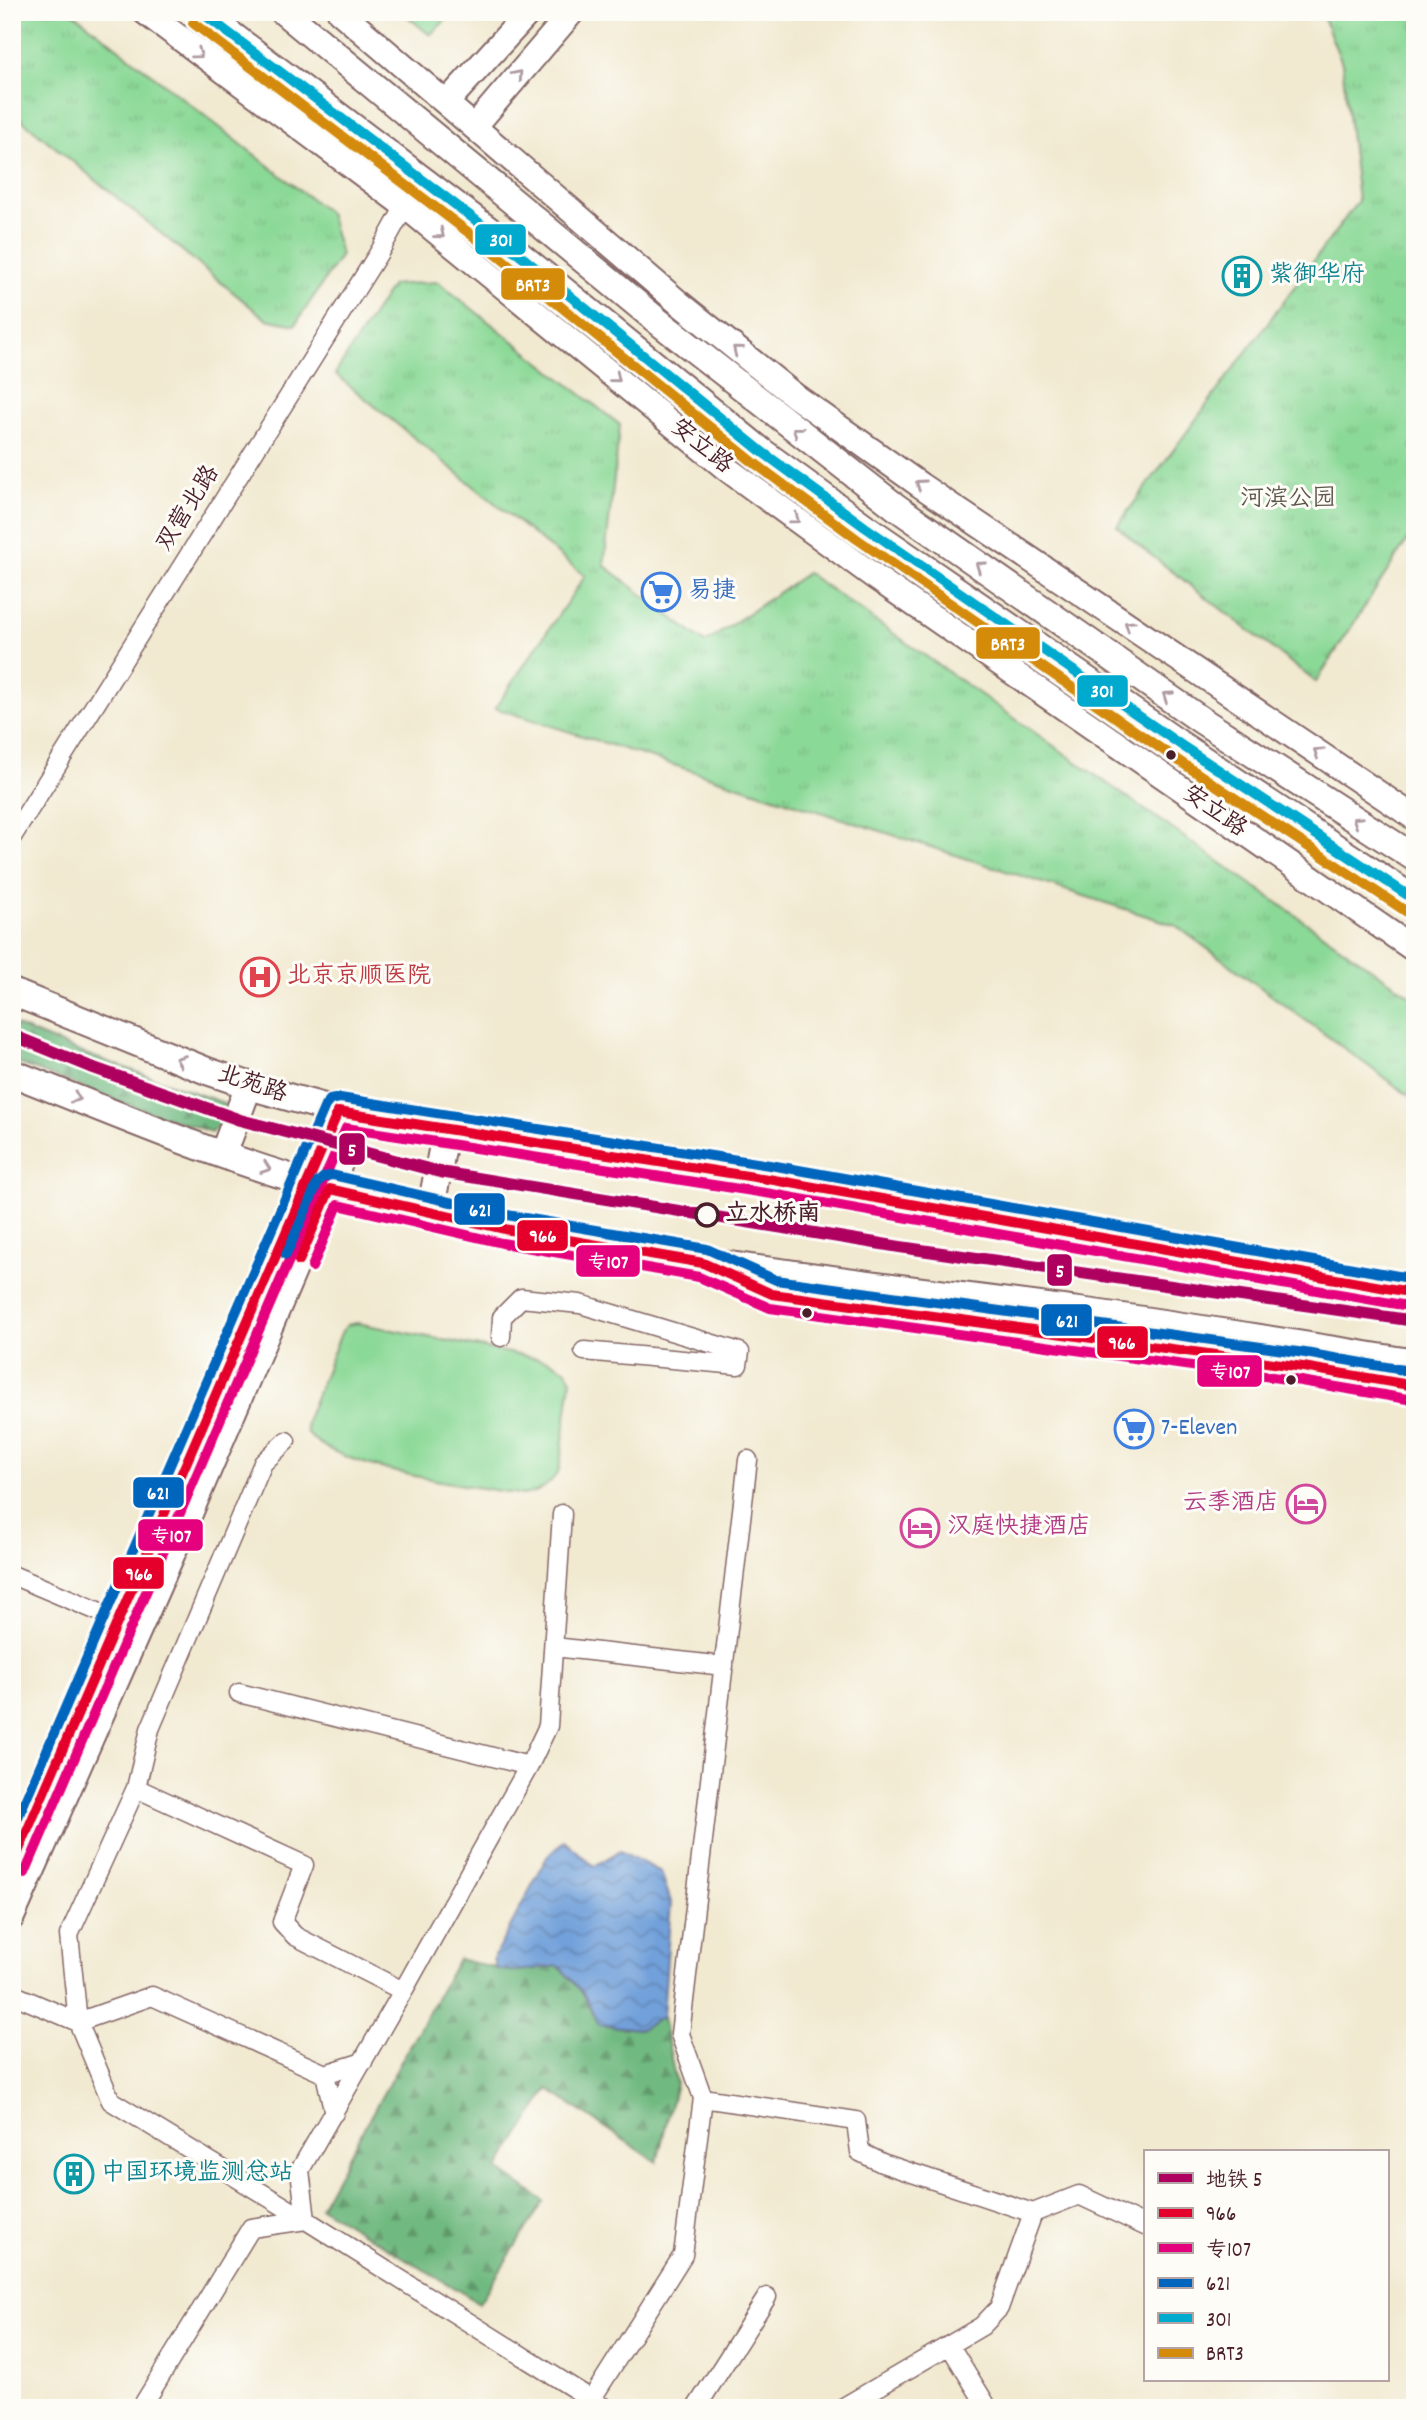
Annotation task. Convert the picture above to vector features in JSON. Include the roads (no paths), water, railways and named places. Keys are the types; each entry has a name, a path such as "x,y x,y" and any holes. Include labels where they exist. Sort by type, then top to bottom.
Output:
{"main road":[{"name":"安立路","path":"201,12 490,231 761,451 865,527 1181,745 1415,900"},
{"path":"284,12 660,323 896,507 1201,720 1415,858"},
{"name":"北苑路","path":"12,992 250,1086 349,1115 774,1180 1415,1293"},
{"path":"12,1073 223,1154 319,1185 503,1229 703,1263 1085,1312 1415,1363"},
{"path":"223,1154 250,1086"},
{"path":"430,1212 446,1130"}],"street":[{"name":"安立路","path":"145,12 405,206 727,469 875,577 1415,950"},
{"path":"340,12 679,303 795,396 920,485 1415,818"},
{"path":"446,103 529,12"},
{"path":"474,127 572,12"},
{"name":"双营北路","path":"12,837 380,251 405,206"},
{"path":"12,1917 349,1115"},
{"path":"12,1867 119,1620 319,1185"},
{"path":"703,1263 772,1294 1303,1367 1415,1386"},
{"path":"501,1337 502,1317 521,1298 580,1304 740,1352 738,1366 584,1351"},
{"path":"286,1441 263,1463 150,1729 136,1788 69,1935 78,2022 111,2101 306,2220 594,2405 683,2255 703,2098 680,2034 748,1460"},
{"path":"306,2220 300,2170 529,1766 548,1726 562,1514"},
{"path":"12,1575 119,1620"},
{"path":"554,1647 724,1666"},
{"path":"239,1693 529,1766"},
{"path":"136,1788 304,1865 282,1922 295,1936 403,1991"},
{"path":"12,1994 78,2022 152,1996 325,2074 363,2062"},
{"path":"325,2074 334,2113"},
{"path":"703,2098 856,2121 860,2152 882,2163 1033,2213 1079,2195 1144,2226"},
{"path":"842,2408 982,2326 999,2308 1033,2213"},
{"path":"141,2408 251,2228 306,2220"},
{"path":"696,2408 767,2297"},
{"path":"950,2346 988,2408"}],"water":[{"path":"564,1840 594,1866 620,1851 661,1872 671,1902 663,2017 641,2029 599,2025 583,1993 559,1966 517,1971 496,1969 493,1959 547,1857"}],"metro line":[{"name":"5","path":"12,1035 91,1067 240,1120 440,1172 900,1247 1415,1321"}],"place":[{"name":"紫御华府","path":"1242,276"},
{"name":"易捷","path":"661,592"},
{"name":"北京京顺医院","path":"260,977"},
{"name":"立水桥南","path":"707,1215"},
{"name":"7-Eleven","path":"1134,1429"},
{"name":"云季酒店","path":"1306,1504"},
{"name":"汉庭快捷酒店","path":"920,1528"},
{"name":"中国环境监测总站","path":"74,2174"}],"park label":[{"name":"河滨公园","path":"1288,500"}]}
